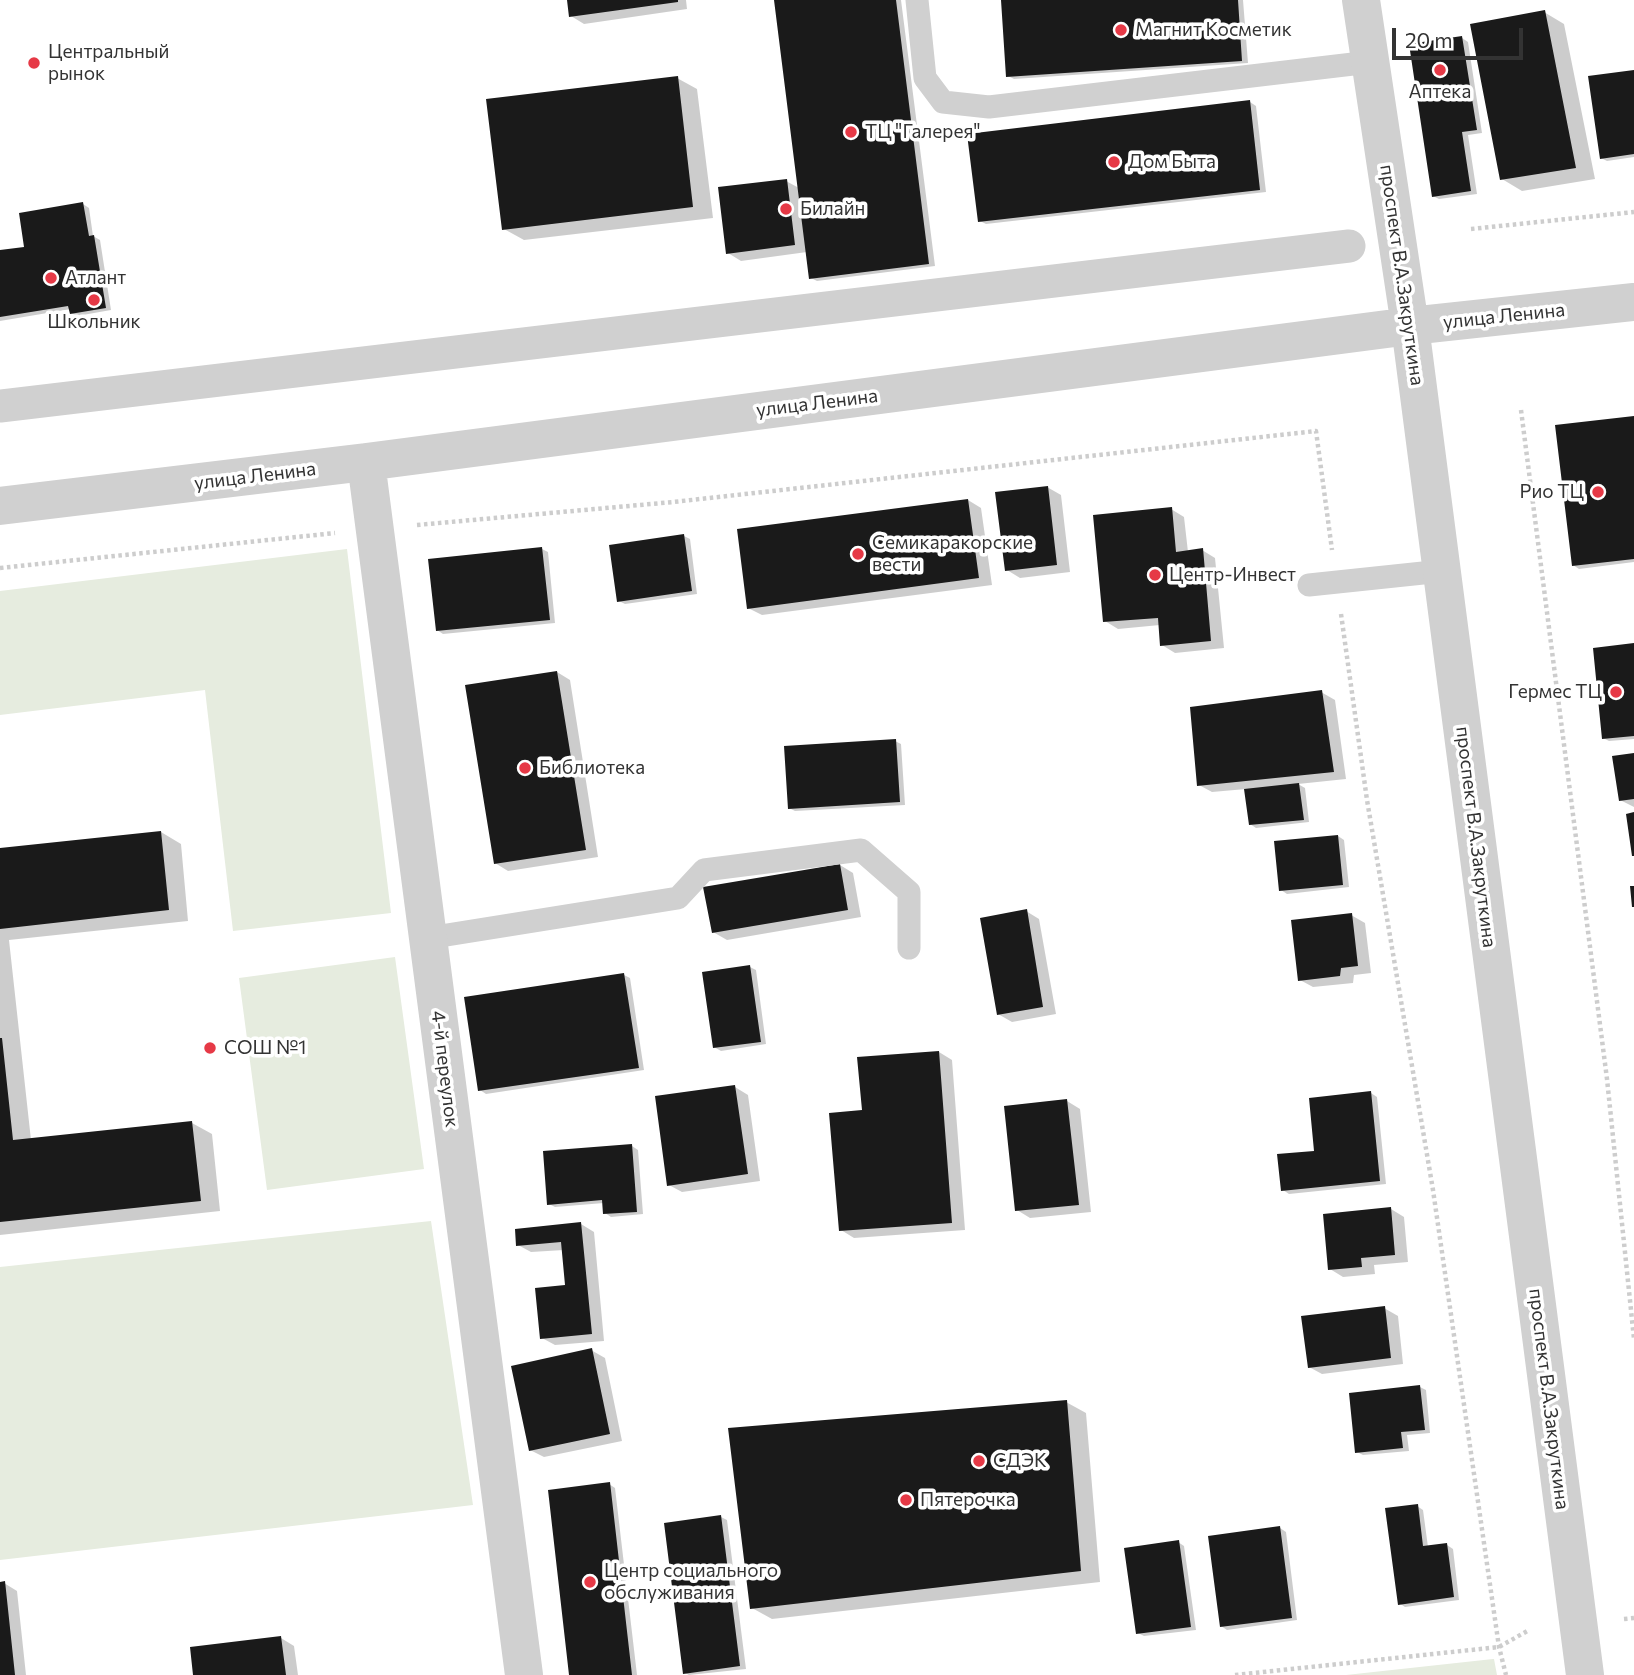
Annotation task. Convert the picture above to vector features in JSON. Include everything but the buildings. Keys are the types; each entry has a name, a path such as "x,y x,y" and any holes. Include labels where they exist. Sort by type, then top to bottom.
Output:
{"street":[{"name":"проспект В.А.Закруткина","path":"1362,0 1410,326 1585,1675"},
{"path":"0,406 1349,246"},
{"name":"улица Ленина","path":"0,506 366,462 1410,326 1634,302"},
{"name":"4-й переулок","path":"366,462 524,1675"}],"lane":[{"path":"916,0 925,78 943,103 989,107 1370,62"},
{"path":"1309,585 1442,571"},
{"path":"428,938 678,898 704,870 862,850 909,892 909,948"}],"path":[{"path":"1471,229 1634,212"},
{"path":"1521,410 1607,1079 1634,1339"},
{"path":"0,568 374,529 687,501 1316,431 1367,800 1433,1190 1499,1647 1506,1675"},
{"path":"1624,1619 1634,1618"},
{"path":"1236,1675 1499,1647 1529,1630"}],"shaded area":[{"path":"347,549 391,913 233,931 205,690 0,715 0,591"},
{"path":"395,957 424,1169 267,1190 239,978"},
{"path":"431,1221 473,1505 0,1560 0,1267"},
{"path":"1493,1659 1497,1675 1346,1675"}],"place":[{"name":"Магнит Косметик","path":"1121,30"},
{"name":"Центральный рынок","path":"34,63"},
{"name":"Аптека","path":"1440,70"},
{"name":"ТЦ \"Галерея\"","path":"851,132"},
{"name":"Дом Быта","path":"1114,162"},
{"name":"Билайн","path":"786,209"},
{"name":"Атлант","path":"51,278"},
{"name":"Школьник","path":"94,300"},
{"name":"Рио ТЦ","path":"1598,492"},
{"name":"Семикаракорские вести","path":"858,554"},
{"name":"Центр-Инвест","path":"1155,575"},
{"name":"Гермес ТЦ","path":"1616,692"},
{"name":"Библиотека","path":"525,768"},
{"name":"СОШ №1","path":"210,1048"},
{"name":"СДЭК","path":"979,1461"},
{"name":"Пятeрочка","path":"906,1500"},
{"name":"Центр социального обслуживания","path":"590,1582"}]}
